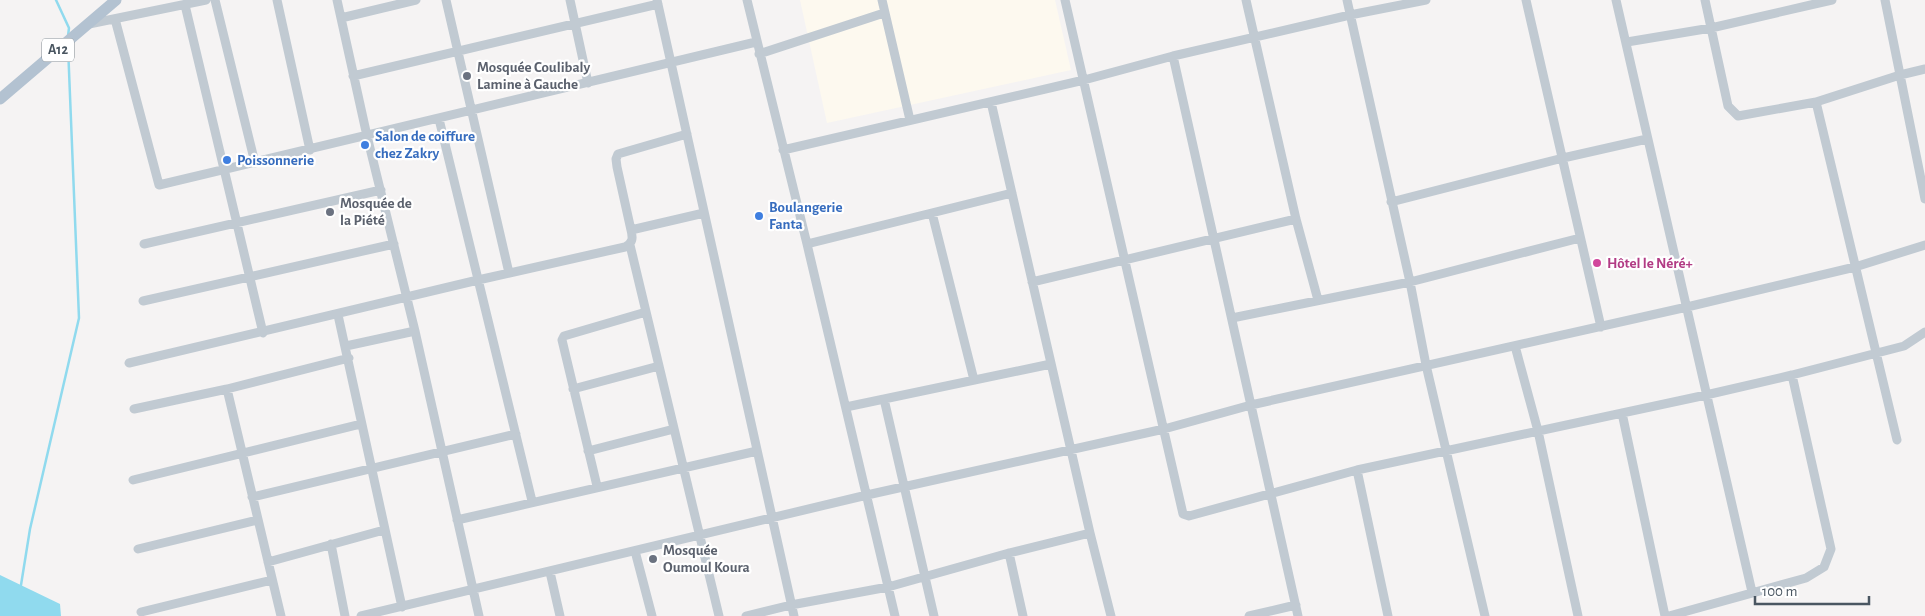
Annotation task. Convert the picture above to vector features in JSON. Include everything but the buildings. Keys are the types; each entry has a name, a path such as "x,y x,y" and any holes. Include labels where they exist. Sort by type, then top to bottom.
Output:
{"main road":[{"name":"A12","path":"0,99 116,0"}],"street":[{"path":"89,24 206,0"},
{"path":"216,0 254,163"},
{"path":"277,0 310,150"},
{"path":"337,0 367,136 415,331 478,616"},
{"path":"341,18 416,0"},
{"path":"446,0 509,273"},
{"path":"570,0 588,83"},
{"path":"747,0 895,616"},
{"path":"882,0 910,120"},
{"path":"1065,0 1183,514 1189,516 1357,470 1792,375 1904,346 1925,332"},
{"path":"1246,0 1296,219 1318,300"},
{"path":"1347,0 1410,282 1426,365 1484,616"},
{"path":"783,150 1084,80 1173,56 1350,15 1426,0"},
{"path":"1526,0 1601,327"},
{"path":"1616,0 1752,592"},
{"path":"1705,0 1728,106 1738,116 1816,102 1900,75 1925,69"},
{"path":"1627,42 1711,28 1832,0"},
{"path":"1886,0 1925,199"},
{"path":"353,76 575,24 657,2 794,616"},
{"path":"185,5 263,333"},
{"path":"759,54 884,13"},
{"path":"115,19 159,184 310,150 756,42"},
{"path":"1173,56 1298,616"},
{"path":"990,102 1070,450 1111,616"},
{"path":"1816,102 1897,440"},
{"path":"439,119 532,501"},
{"path":"686,134 618,154 616,159 633,237 630,245 719,616"},
{"path":"1391,202 1563,158 1648,139"},
{"path":"144,244 381,190"},
{"path":"807,244 1012,193"},
{"path":"631,230 704,213"},
{"path":"932,213 974,380"},
{"path":"1032,282 1296,219"},
{"path":"1232,318 1410,282 1580,238"},
{"path":"143,301 394,244"},
{"path":"361,616 867,495 1164,429 1251,405 1687,307 1855,266 1925,244"},
{"path":"129,363 263,333 478,280 625,248 630,245"},
{"path":"597,486 562,340 564,336 646,312"},
{"path":"338,315 349,358 361,424 402,607"},
{"path":"346,346 415,331"},
{"path":"1515,346 1538,431 1578,616"},
{"path":"134,409 227,389 349,358"},
{"path":"846,407 1051,364"},
{"path":"573,389 659,366"},
{"path":"1669,616 1814,574 1824,567 1831,549 1792,375"},
{"path":"227,389 281,616"},
{"path":"884,399 934,616"},
{"path":"1622,413 1665,616"},
{"path":"132,480 361,424"},
{"path":"588,451 674,429"},
{"path":"252,497 516,434"},
{"path":"457,520 757,450"},
{"path":"1357,470 1388,616"},
{"path":"138,549 258,520"},
{"path":"268,562 384,530"},
{"path":"746,616 791,605 888,588 1009,553 1090,533"},
{"path":"331,544 344,616"},
{"path":"635,551 652,616"},
{"path":"1009,553 1023,616"},
{"path":"550,572 560,616"},
{"path":"141,612 272,580"},
{"path":"1249,616 1296,605"}],"shaded area":[{"path":"800,0 1055,0 1071,70 827,123"}],"water":[{"path":"0,575 60,604 61,616 0,616"}],"waterway":[{"path":"56,0 69,28 68,36"},
{"path":"21,585 30,529 79,318 68,46"}],"place":[{"name":"Mosquée Coulibaly Lamine à Gauche","path":"467,76"},
{"name":"Salon de coiffure chez Zakry","path":"365,145"},
{"name":"Poissonnerie","path":"227,160"},
{"name":"Mosquée de la Piété","path":"330,212"},
{"name":"Boulangerie Fanta","path":"759,216"},
{"name":"Hôtel le Néré+","path":"1597,263"},
{"name":"Mosquée Oumoul Koura","path":"653,559"}]}
